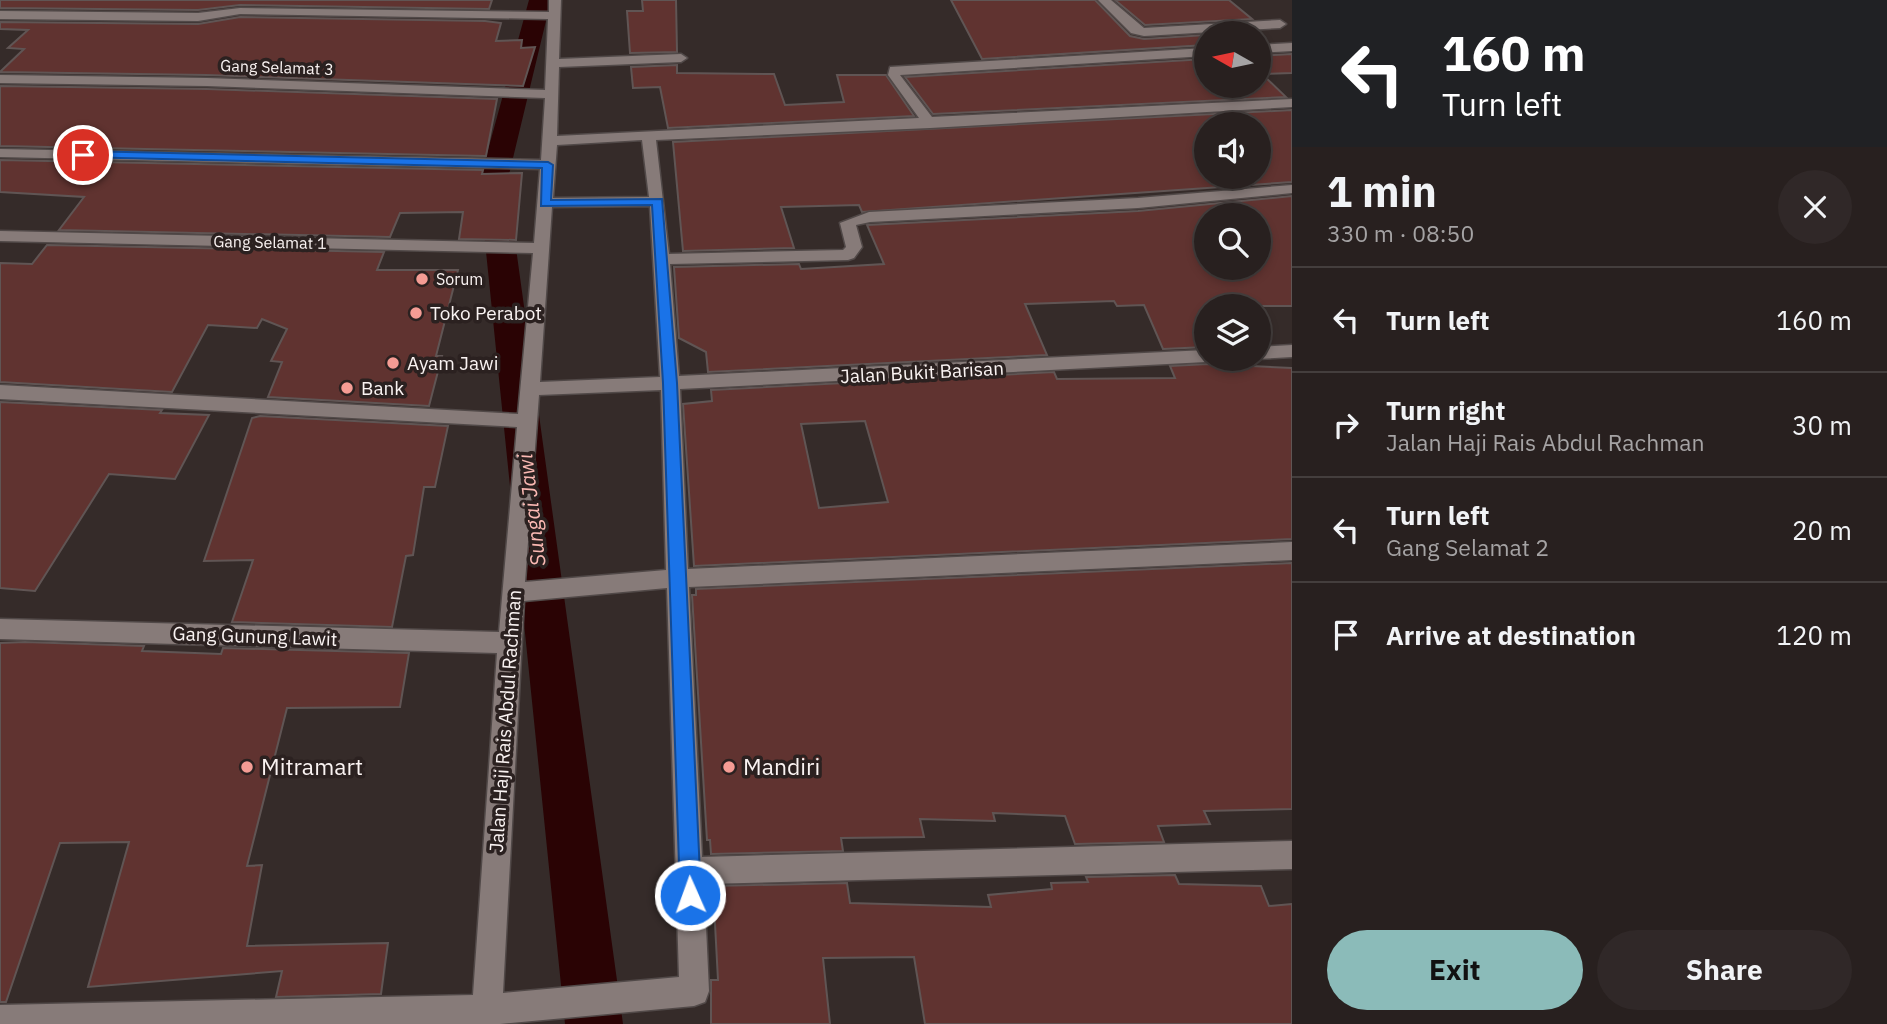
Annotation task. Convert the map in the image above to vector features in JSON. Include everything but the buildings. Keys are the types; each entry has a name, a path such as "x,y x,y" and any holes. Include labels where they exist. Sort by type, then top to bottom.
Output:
{"street":[{"name":"Jalan Haji Rais Abdul Rachman","path":"486,1017 513,593 550,141 555,0"},
{"path":"1104,0 1135,30 1144,32 1280,24"},
{"path":"0,15 198,17 240,11 554,16"},
{"path":"1271,48 1292,47"},
{"path":"930,124 894,75 895,70 1194,53"},
{"path":"554,63 681,58"},
{"name":"Gang Selamat 3","path":"0,79 207,82 553,94"},
{"path":"550,141 930,124 1292,103"},
{"path":"0,1020 486,1017 547,1004 681,991 690,871 671,578 670,383 657,201 649,137"},
{"path":"0,153 548,165"},
{"path":"660,259 848,255 854,247 848,223 856,218 1138,203 1292,189"},
{"path":"545,203 657,201"},
{"name":"Gang Selamat 1","path":"0,236 539,257"},
{"path":"1271,352 1292,351"},
{"name":"Jalan Bukit Barisan","path":"530,389 1194,357"},
{"path":"0,392 527,421"},
{"path":"513,593 671,578 1292,551"},
{"name":"Gang Gunung Lawit","path":"0,629 510,643"},
{"path":"690,871 1292,855"}],"waterway":[{"name":"Sungai Jawi","path":"540,0 493,183 594,1024"}],"place":[{"name":"Sorum","path":"422,279"},
{"name":"Toko Perabot","path":"416,313"},
{"name":"Ayam Jawi","path":"393,363"},
{"name":"Bank","path":"347,388"},
{"name":"Mitramart","path":"247,767"},
{"name":"Mandiri","path":"729,767"}],"route":[{"path":"83,155 548,165 545,203 657,201 677,514 690,895"}]}
